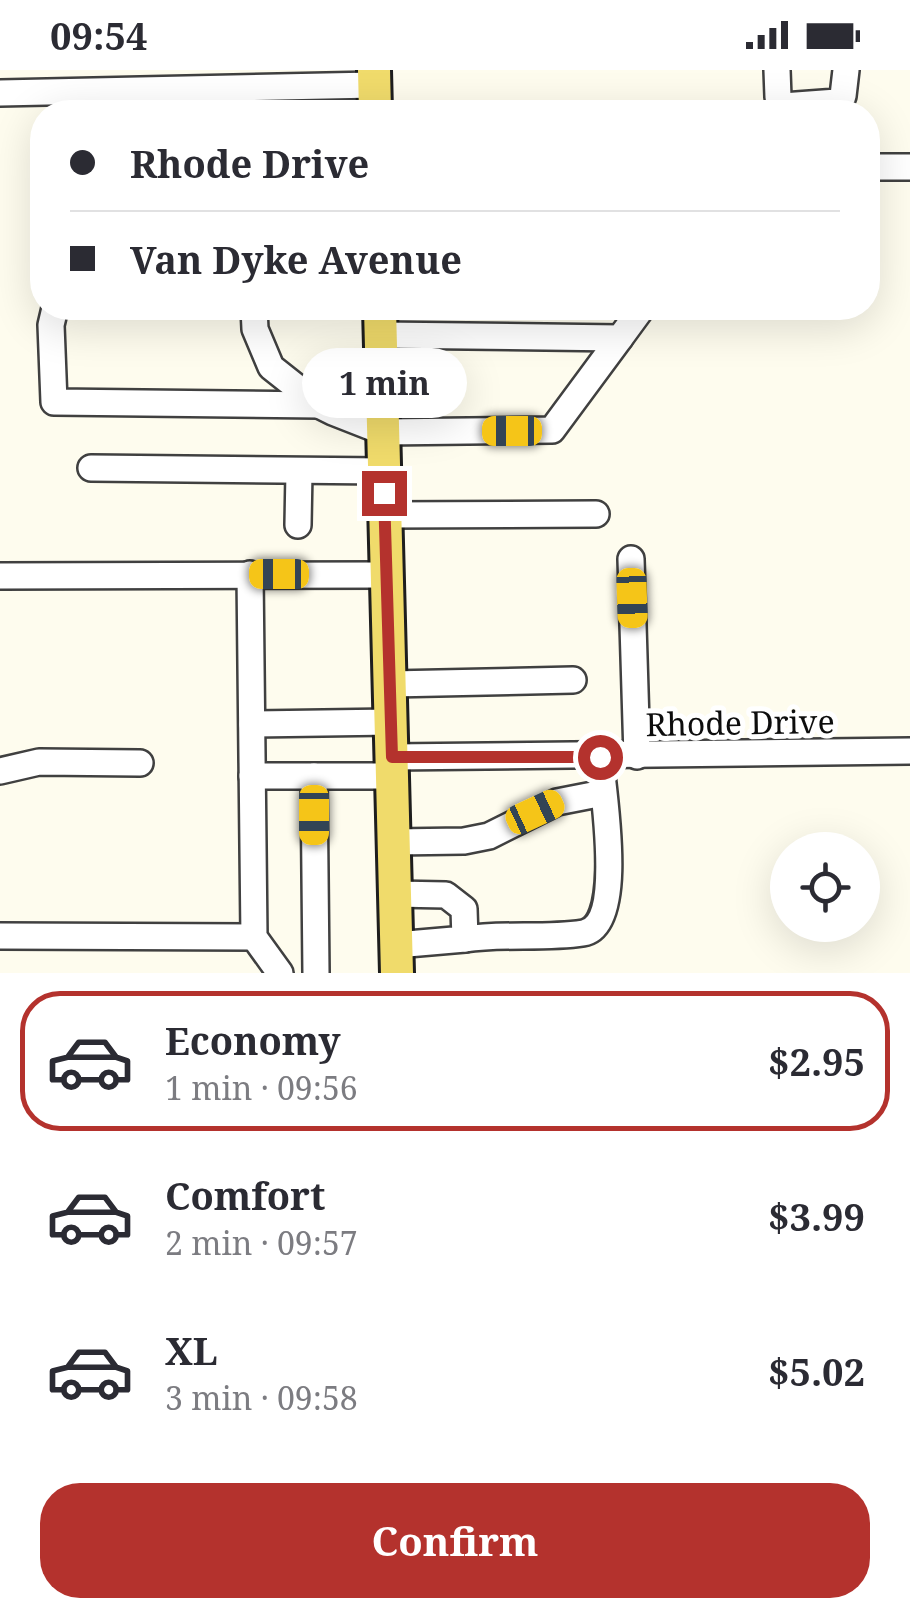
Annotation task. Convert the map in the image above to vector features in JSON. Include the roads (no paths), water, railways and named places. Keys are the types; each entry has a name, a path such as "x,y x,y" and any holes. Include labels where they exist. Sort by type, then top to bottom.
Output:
{"main road":[{"path":"381,322 397,959"}],"street":[{"path":"777,70 780,100"},
{"path":"840,100 846,70"},
{"path":"0,94 374,89"},
{"path":"880,167 910,167"},
{"path":"52,320 54,402 319,405"},
{"path":"255,320 272,367 319,405 384,432 552,430 633,320"},
{"path":"381,322 620,338"},
{"path":"92,468 384,471"},
{"path":"298,525 299,472"},
{"path":"385,515 596,514"},
{"path":"631,559 638,756"},
{"path":"250,574 254,937 280,973"},
{"path":"0,576 387,575"},
{"path":"391,684 573,680"},
{"path":"252,724 392,722"},
{"name":"Rhode Drive","path":"252,776 314,776 392,767 600,757 910,752"},
{"path":"397,959 456,939 586,932 600,923 610,893 600,757"},
{"path":"0,772 39,762 140,762"},
{"path":"314,776 316,973"},
{"path":"394,842 464,841 489,836 557,802 603,793"},
{"path":"394,894 446,895 464,909 456,939"},
{"path":"0,936 254,937"}]}
